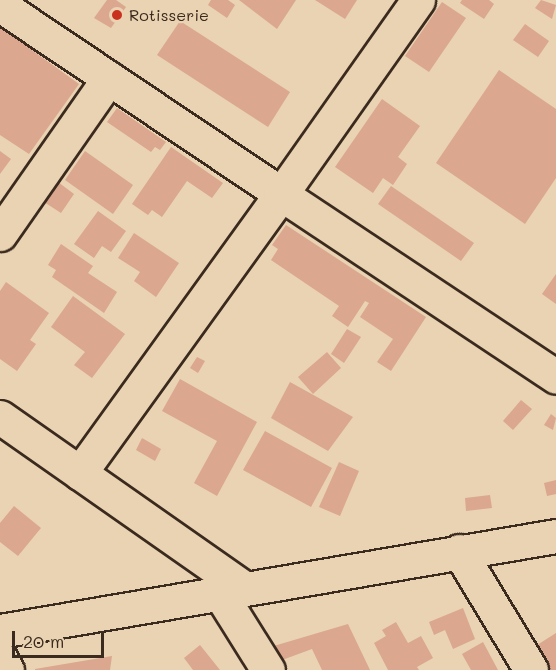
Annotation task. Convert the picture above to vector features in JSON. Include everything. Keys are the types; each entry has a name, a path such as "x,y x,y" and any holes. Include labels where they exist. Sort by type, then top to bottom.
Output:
{"street":[{"path":"80,473 282,194 418,0"},
{"path":"0,5 556,377"},
{"path":"0,234 109,78"},
{"path":"0,417 80,473 232,590 268,670"},
{"path":"0,631 556,536"},
{"path":"459,551 531,670"},
{"path":"0,658 7,670"}],"building":[{"path":"107,0 116,0 126,7 111,28 94,18"},
{"path":"211,0 228,0 235,5 227,18 208,5"},
{"path":"239,0 296,0 277,29"},
{"path":"315,0 357,0 345,19"},
{"path":"462,0 489,0 494,4 484,19 460,3"},
{"path":"541,0 556,5 552,19 535,8"},
{"path":"442,2 466,18 429,72 405,56"},
{"path":"180,21 290,92 268,127 157,55"},
{"path":"525,24 549,41 538,57 513,40"},
{"path":"0,27 79,84 29,154 0,135"},
{"path":"499,70 556,109 556,178 525,224 436,163"},
{"path":"382,99 420,126 398,157 407,164 393,185 383,178 373,193 335,167"},
{"path":"117,108 166,142 160,150 155,147 151,152 107,122"},
{"path":"171,147 223,183 212,198 187,181 162,217 152,210 148,215 132,204"},
{"path":"0,151 11,159 0,174"},
{"path":"85,151 133,185 113,214 65,180"},
{"path":"58,182 74,194 61,213 44,202"},
{"path":"391,186 474,243 461,261 378,204"},
{"path":"98,211 126,231 111,252 102,246 94,258 74,244"},
{"path":"286,225 426,317 391,371 377,362 393,339 360,317 369,303 365,301 348,327 332,316 339,306 271,260 278,249 272,245"},
{"path":"134,233 179,263 156,297 134,281 140,272 118,258"},
{"path":"61,244 93,266 88,273 117,292 104,313 52,277 56,270 48,265"},
{"path":"556,274 556,304 542,294"},
{"path":"6,282 49,313 30,340 36,344 17,371 0,359 0,291"},
{"path":"73,296 125,334 92,378 74,365 85,352 51,327"},
{"path":"347,329 361,337 344,363 331,354"},
{"path":"327,352 341,368 313,394 298,377"},
{"path":"197,357 205,361 198,373 190,368"},
{"path":"180,379 257,422 217,496 194,483 217,441 162,411"},
{"path":"290,382 353,417 328,451 271,418"},
{"path":"521,400 532,409 513,430 503,421"},
{"path":"551,414 556,418 553,430 544,425"},
{"path":"265,431 332,468 311,507 243,470"},
{"path":"142,438 161,449 155,461 136,450"},
{"path":"339,462 359,471 340,516 319,507"},
{"path":"556,480 556,494 547,496 544,483"},
{"path":"490,495 492,508 466,511 465,498"},
{"path":"14,506 41,528 18,556 0,542 0,523"},
{"path":"463,608 475,639 453,649 445,630 434,635 429,622"},
{"path":"396,622 408,643 421,636 433,658 417,667 419,670 388,670 374,643 386,636 382,630"},
{"path":"348,624 370,670 322,670 312,649 274,663 267,648"},
{"path":"556,633 556,670 548,670 534,647"},
{"path":"483,642 498,670 471,670 462,654"},
{"path":"200,645 220,670 193,670 184,658"},
{"path":"112,656 110,670 35,670 35,669"}],"place":[{"name":"Rotisserie","path":"117,15"}]}
